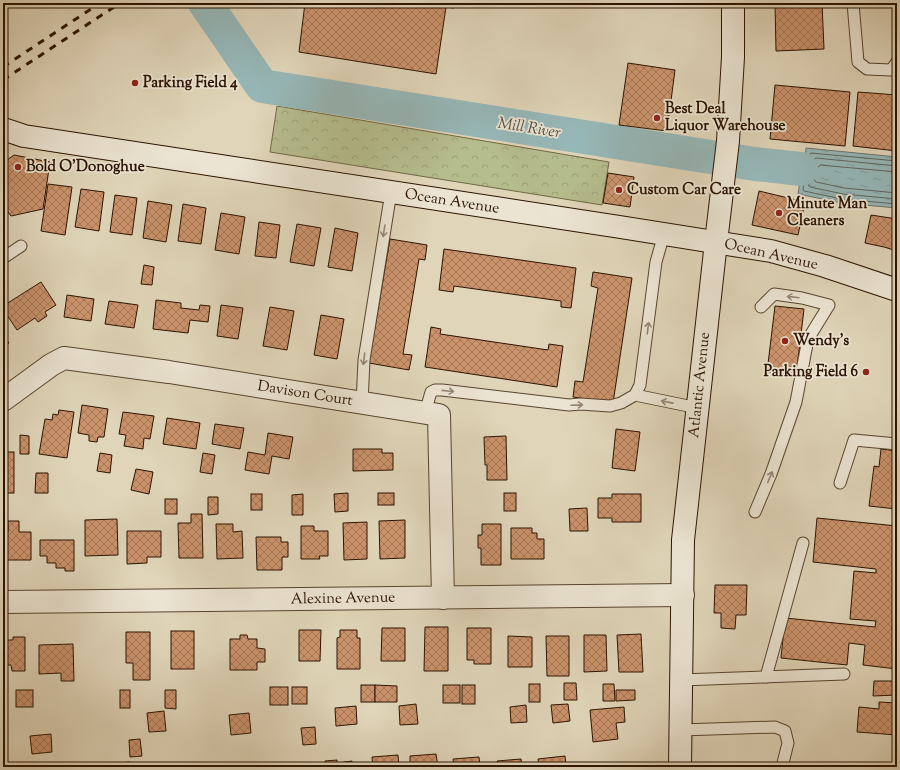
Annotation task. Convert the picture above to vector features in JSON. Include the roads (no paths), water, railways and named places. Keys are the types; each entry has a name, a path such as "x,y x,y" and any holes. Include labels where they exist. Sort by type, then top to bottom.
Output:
{"main road":[{"name":"Atlantic Avenue","path":"680,767 684,540 728,140 733,58 733,3"},
{"name":"Ocean Avenue","path":"3,129 24,136 770,251 825,266 897,290"},
{"name":"Davison Court","path":"3,400 50,365 64,358 169,372 439,415 443,598"},
{"name":"Alexine Avenue","path":"3,602 682,594"}],"lane":[{"path":"853,3 858,62 867,69 891,70 897,62"},
{"path":"362,403 364,360 390,192"},
{"path":"636,396 640,385 656,262 664,234"},
{"path":"3,258 21,246"},
{"path":"755,512 772,474 796,402 808,339 829,305 802,298 774,294 762,307"},
{"path":"425,413 431,392 435,390 569,405 580,404 610,406 636,396 698,408"},
{"path":"840,484 854,440 897,444"},
{"path":"766,677 804,543"},
{"path":"681,680 844,674"},
{"path":"681,730 775,727 785,731 788,743 782,767"}],"water":[{"path":"806,148 897,157 897,208 842,203 798,194 800,182 753,175 757,152 805,160"}],"waterway":[{"name":"Mill River","path":"205,3 262,86 755,164 801,169"}],"railway":[{"path":"3,67 100,3"},
{"path":"3,80 120,3"}],"place":[{"name":"Parking Field 4","path":"135,83"},
{"name":"Best Deal Liquor Warehouse","path":"657,118"},
{"name":"Bold O'Donoghue","path":"18,167"},
{"name":"Custom Car Care","path":"619,190"},
{"name":"Minute Man Cleaners","path":"779,213"},
{"name":"Wendy's","path":"785,341"},
{"name":"Parking Field 6","path":"866,372"}]}
